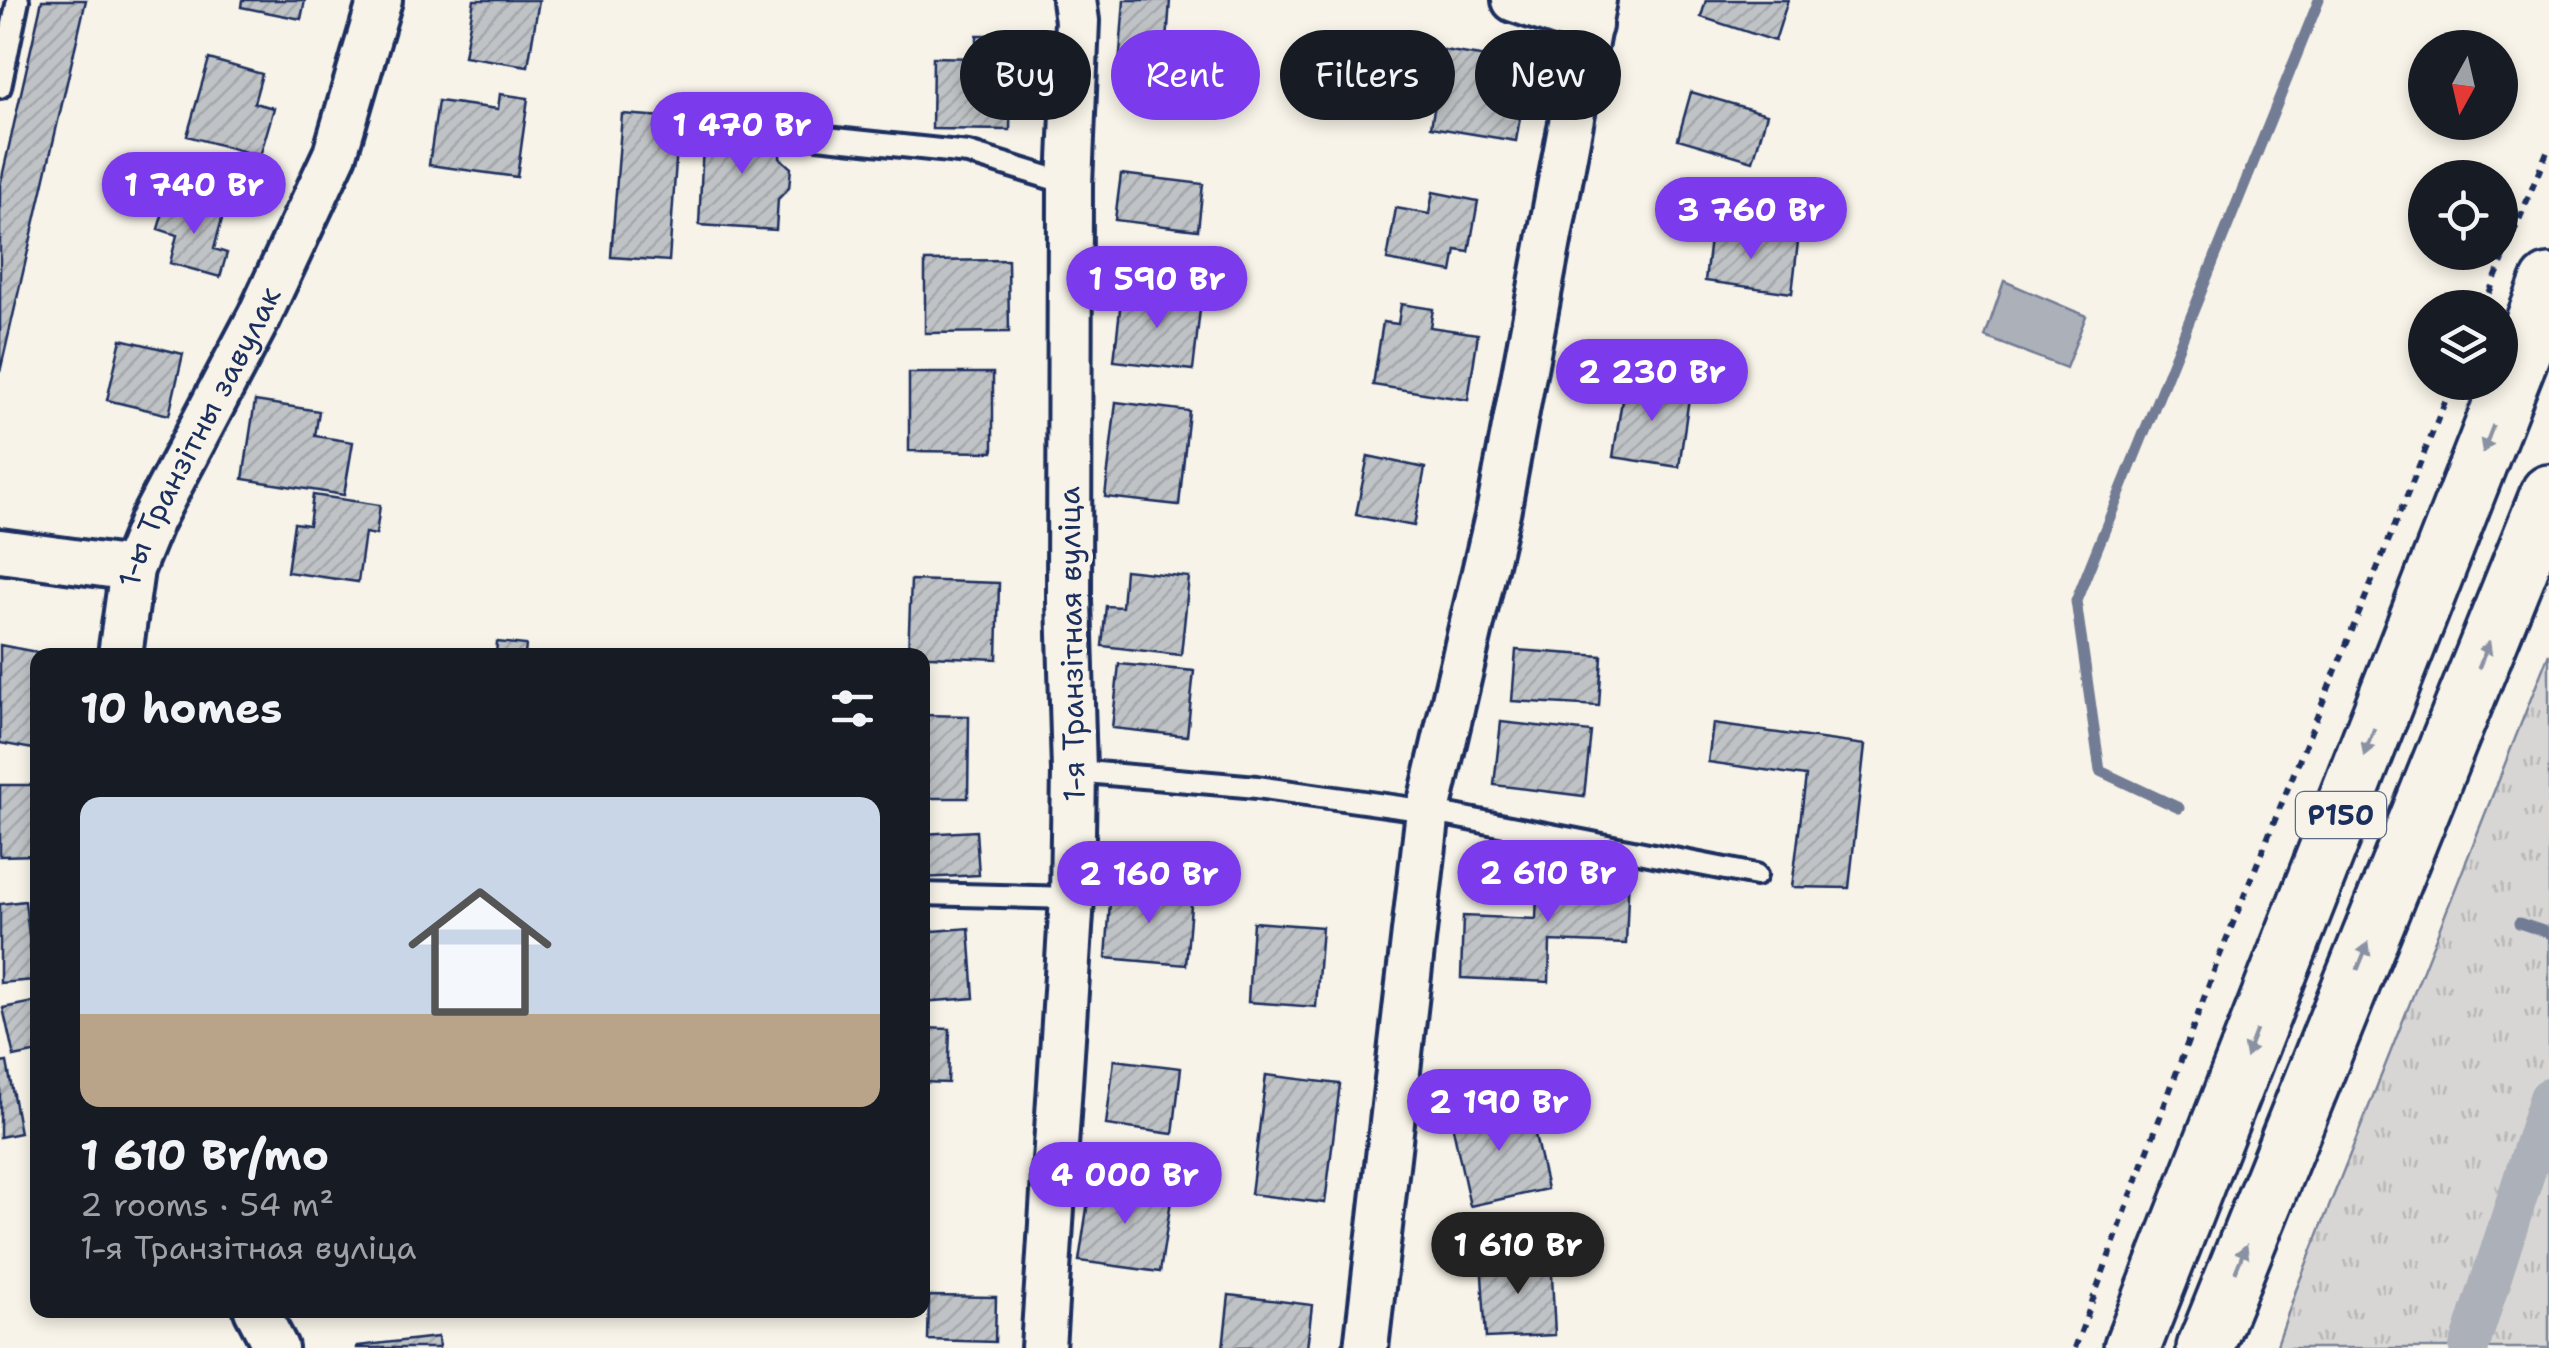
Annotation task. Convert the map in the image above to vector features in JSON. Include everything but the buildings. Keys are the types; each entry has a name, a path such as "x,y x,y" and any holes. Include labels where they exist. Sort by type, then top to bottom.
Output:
{"main road":[{"name":"Р150","path":"2132,1348 2549,283"},
{"name":"Р150","path":"2205,1348 2549,493"}],"street":[{"name":"1-ы Транзітны завулак","path":"121,648 132,569 152,520 259,317 335,154 380,0"},
{"name":"1-я Транзітная вуліца","path":"1043,1348 1072,898 1074,771 1069,600 1070,184 1077,20 1074,0"},
{"path":"1366,1348 1428,810 1499,508 1592,13 1514,0"},
{"path":"0,552 132,569"},
{"path":"260,1318 276,1348"}],"lane":[{"path":"2,75 18,0"},
{"path":"816,137 968,154 1070,184"},
{"path":"1074,771 1258,787 1428,810 1756,875"},
{"path":"930,894 1072,898"}],"path":[{"path":"2491,290 2549,147"},
{"path":"2076,1348 2218,960 2446,400"}],"green space":[{"path":"2549,653 2549,1348 2276,1348 2296,1290"}],"shaded area":[{"path":"2004,281 2086,316 2066,368 1985,337"}],"waterway":[{"path":"2179,808 2100,771 2076,601 2319,0"},
{"path":"2519,923 2549,933"},
{"path":"2469,1348 2549,1098"}]}
